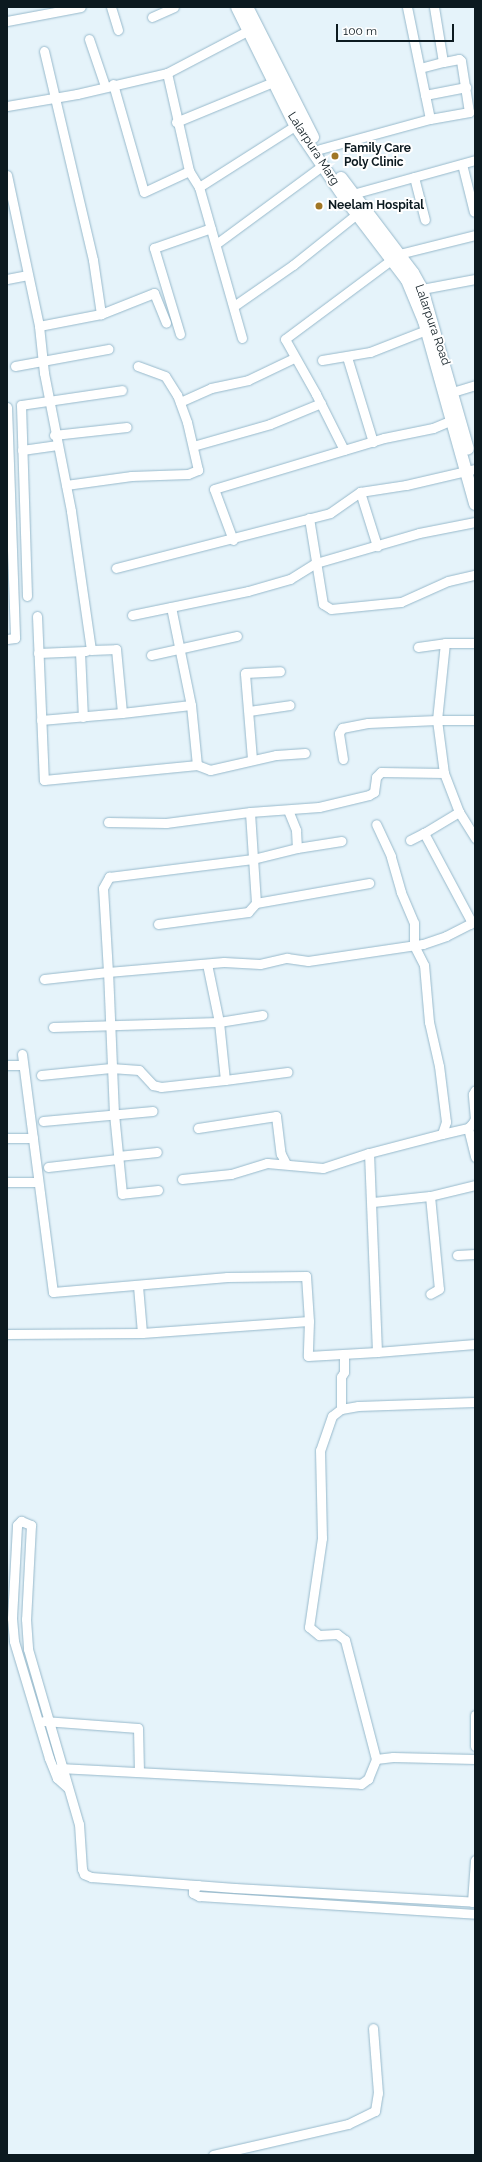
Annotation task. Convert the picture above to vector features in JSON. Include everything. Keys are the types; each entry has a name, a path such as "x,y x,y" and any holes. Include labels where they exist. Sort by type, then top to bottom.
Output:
{"street":[{"path":"7,20 80,7"},
{"path":"111,7 118,30"},
{"path":"152,17 174,7"},
{"name":"Lalarpura Marg","path":"236,7 252,29 299,123 323,165 348,195 357,214 395,256 410,286 449,393"},
{"path":"7,106 167,73 252,29 247,7"},
{"path":"407,7 430,120"},
{"path":"434,7 443,62"},
{"path":"89,40 109,85 144,192 189,171"},
{"path":"44,51 93,260 101,314"},
{"path":"320,148 430,120 469,112 466,87 459,59 420,68"},
{"path":"167,73 176,122 189,171 199,187 242,338"},
{"path":"176,122 277,80"},
{"path":"425,95 466,87"},
{"path":"199,187 299,123"},
{"name":"Lalarpura Road","path":"299,123 320,148 348,195 422,289 449,393 472,471"},
{"path":"348,195 475,160"},
{"path":"462,164 474,212"},
{"path":"216,244 323,165"},
{"path":"7,175 38,326 48,400 56,445 66,485 91,650"},
{"path":"414,177 425,220"},
{"path":"234,306 293,265 357,214"},
{"path":"180,334 154,248 211,228"},
{"path":"344,450 321,403 285,340 395,256 475,235"},
{"path":"7,279 28,275"},
{"path":"422,289 475,280"},
{"path":"38,326 101,314 154,293 166,323"},
{"path":"322,360 370,352 426,330"},
{"path":"15,366 108,349"},
{"path":"347,357 373,442"},
{"path":"180,402 211,388 248,380 294,358"},
{"path":"66,485 131,476 188,474 198,470 193,446 180,402 165,376 138,366"},
{"path":"475,385 449,393 452,420 472,471 475,503"},
{"path":"27,596 21,406 48,400 122,390"},
{"path":"193,446 270,424 321,403"},
{"path":"7,407 15,638 7,639"},
{"path":"233,540 214,489 344,450 433,428 452,420"},
{"path":"54,435 127,427"},
{"path":"22,450 56,445"},
{"path":"116,568 233,540 330,513 360,492 472,471"},
{"path":"360,492 377,546"},
{"path":"309,518 323,604 330,609 401,602 448,581 475,575"},
{"path":"132,615 221,598 290,579 316,564 419,533 475,522"},
{"path":"172,607 182,650 191,705 197,765"},
{"path":"37,616 44,780 197,765 210,770 227,768 252,760 305,753"},
{"path":"151,655 182,650 237,636"},
{"path":"445,643 437,720 444,773 459,812 475,838"},
{"path":"418,648 445,643 475,643"},
{"path":"38,653 116,649 122,713"},
{"path":"80,652 83,717"},
{"path":"252,760 245,673 280,671"},
{"path":"41,720 191,705"},
{"path":"249,711 290,705"},
{"path":"342,759 339,733 342,728 368,723 475,720"},
{"path":"108,822 166,823 250,812 319,807 369,795 374,792 376,777 381,772 444,773"},
{"path":"288,810 296,830 297,848"},
{"path":"250,812 256,903"},
{"path":"410,840 459,812"},
{"path":"376,824 391,856 401,892 414,923 414,945 424,965 429,1022 439,1066 446,1122 442,1134"},
{"path":"44,979 224,962 260,964 287,958 308,961 414,945 446,936 470,924 472,921 424,833"},
{"path":"158,1190 122,1194 111,1068 108,972 103,888 106,879 253,859 297,848 341,841"},
{"path":"158,924 248,912 256,903 369,883"},
{"path":"207,964 218,1022 225,1080"},
{"path":"53,1027 218,1022 262,1015"},
{"path":"22,1054 53,1292 138,1286 227,1277 306,1276 309,1321 308,1356 475,1344"},
{"path":"7,1065 24,1065"},
{"path":"41,1075 111,1068 139,1070 153,1084 161,1087 287,1072"},
{"path":"182,1179 231,1174 267,1164 286,1164 323,1168 369,1153 468,1128 475,1119 472,1094 475,1090"},
{"path":"43,1121 153,1111"},
{"path":"198,1128 276,1116 280,1154 286,1164"},
{"path":"468,1128 475,1156"},
{"path":"7,1138 33,1138"},
{"path":"48,1167 157,1152"},
{"path":"369,1153 373,1202 373,1298 377,1352"},
{"path":"7,1182 38,1182"},
{"path":"373,1202 430,1196 475,1185"},
{"path":"430,1196 439,1289 430,1294"},
{"path":"457,1255 475,1254"},
{"path":"138,1286 142,1333"},
{"path":"7,1334 142,1333 309,1321"},
{"path":"341,1409 341,1377 344,1372 344,1354"},
{"path":"53,1768 64,1767 361,1784 368,1779 376,1759 345,1640 337,1634 319,1635 309,1627 322,1538 320,1450 332,1416 341,1409 475,1402"},
{"path":"68,1788 57,1778 53,1768 27,1690 17,1654 12,1618 17,1525 21,1521 31,1525 26,1619 30,1653 38,1686 64,1767 68,1788 79,1824 82,1868 84,1874 91,1877 198,1885 193,1890 195,1895 235,1893 373,1907 475,1914"},
{"path":"17,1654 30,1653"},
{"path":"27,1690 38,1686"},
{"path":"475,1719 475,1746"},
{"path":"37,1721 48,1720 138,1728 139,1772"},
{"path":"376,1759 393,1757 475,1759"},
{"path":"464,1913 471,1902 475,1860"},
{"path":"249,1894 374,1897 471,1902"},
{"path":"373,1907 374,1897"},
{"path":"404,1909 405,1899"},
{"path":"213,2155 348,2124 375,2111 378,2093 373,2028"}],"place":[{"name":"Family Care Poly Clinic","path":"335,156"},
{"name":"Neelam Hospital","path":"319,206"}]}
